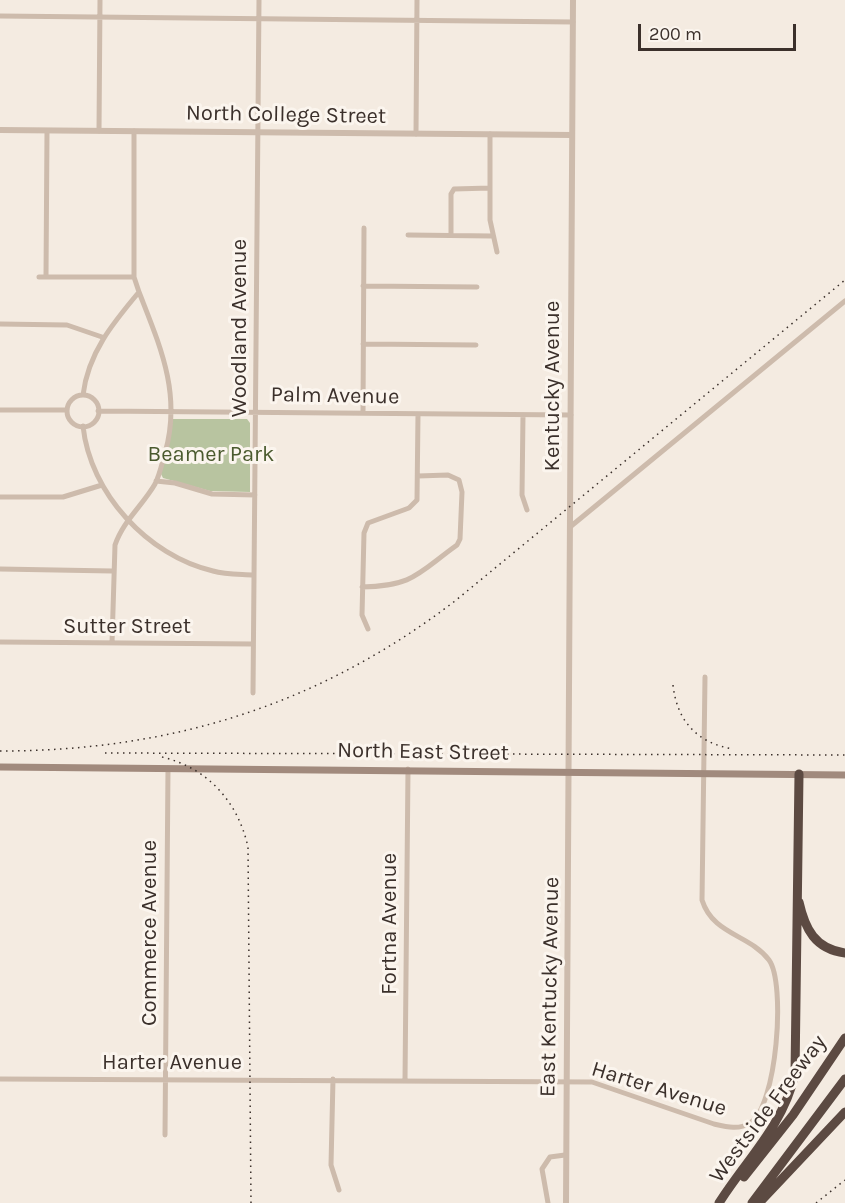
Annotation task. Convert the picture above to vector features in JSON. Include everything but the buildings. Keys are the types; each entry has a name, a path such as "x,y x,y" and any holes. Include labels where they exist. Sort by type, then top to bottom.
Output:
{"highway":[{"path":"720,1203 775,1125 792,1087 797,1049 795,912 798,899 799,774"},
{"path":"798,899 803,920 814,939 827,948 845,953"},
{"name":"Westside Freeway","path":"720,1203 793,1115 845,1038"},
{"name":"Westside Freeway","path":"752,1203 845,1079"},
{"path":"759,1203 845,1112"}],"main road":[{"name":"North East Street","path":"0,767 408,769 845,775"}],"street":[{"path":"99,131 100,0"},
{"name":"Woodland Avenue","path":"253,693 259,0"},
{"path":"416,134 417,0"},
{"name":"Kentucky Avenue","path":"569,772 573,0"},
{"path":"0,16 573,22"},
{"name":"North College Street","path":"0,130 572,135"},
{"path":"46,276 47,131"},
{"path":"112,643 112,571 115,545 128,520 156,481 166,447 172,412 172,393 166,361 134,277 134,132"},
{"path":"490,134 492,236 497,252"},
{"path":"451,235 451,194 454,189 490,188"},
{"path":"363,413 364,228"},
{"path":"408,235 492,236"},
{"path":"39,276 134,277"},
{"path":"363,286 477,287"},
{"path":"83,395 102,337 139,292"},
{"path":"570,527 845,301"},
{"path":"0,324 68,325 102,337"},
{"path":"363,344 476,345"},
{"path":"83,395 94,400 98,411 94,422 83,426 71,422 67,410 72,399 83,395"},
{"path":"0,410 67,410"},
{"name":"Palm Avenue","path":"98,411 571,415"},
{"path":"368,629 362,615 365,526 373,521 389,518 414,505 417,500 418,414"},
{"path":"523,415 522,495 527,510"},
{"path":"83,426 88,453 102,485 128,520 167,553 213,571 254,575"},
{"path":"362,587 394,585 415,578 457,545 460,539 462,492 459,480 447,475 418,476"},
{"path":"156,481 175,483 203,493 255,495"},
{"path":"0,497 63,497 102,485"},
{"path":"0,569 112,571"},
{"name":"Sutter Street","path":"0,642 253,644"},
{"name":"Harter Avenue","path":"0,1078 592,1082 664,1109 735,1128 751,1123 764,1107 774,1071 777,978 769,961 759,951 707,914 702,886 705,677"},
{"name":"Commerce Avenue","path":"165,1135 168,768"},
{"name":"Fortna Avenue","path":"405,1080 408,769"},
{"name":"East Kentucky Avenue","path":"566,1203 569,772"},
{"path":"333,1079 331,1166 339,1190"},
{"path":"548,1203 542,1169 550,1157 565,1155"}],"green space":[{"name":"Beamer Park","path":"173,419 247,419 250,423 250,492 210,491 163,478 161,474"}],"railway":[{"path":"0,751 63,749 124,742 183,731 241,715 296,694 351,668 403,637 455,601 845,280"},
{"path":"673,685 679,709 691,728 709,742 733,749"},
{"path":"105,753 845,755"},
{"path":"162,757 193,769 218,789 237,816 248,847 251,1203"},
{"path":"816,1203 845,1180"}]}
